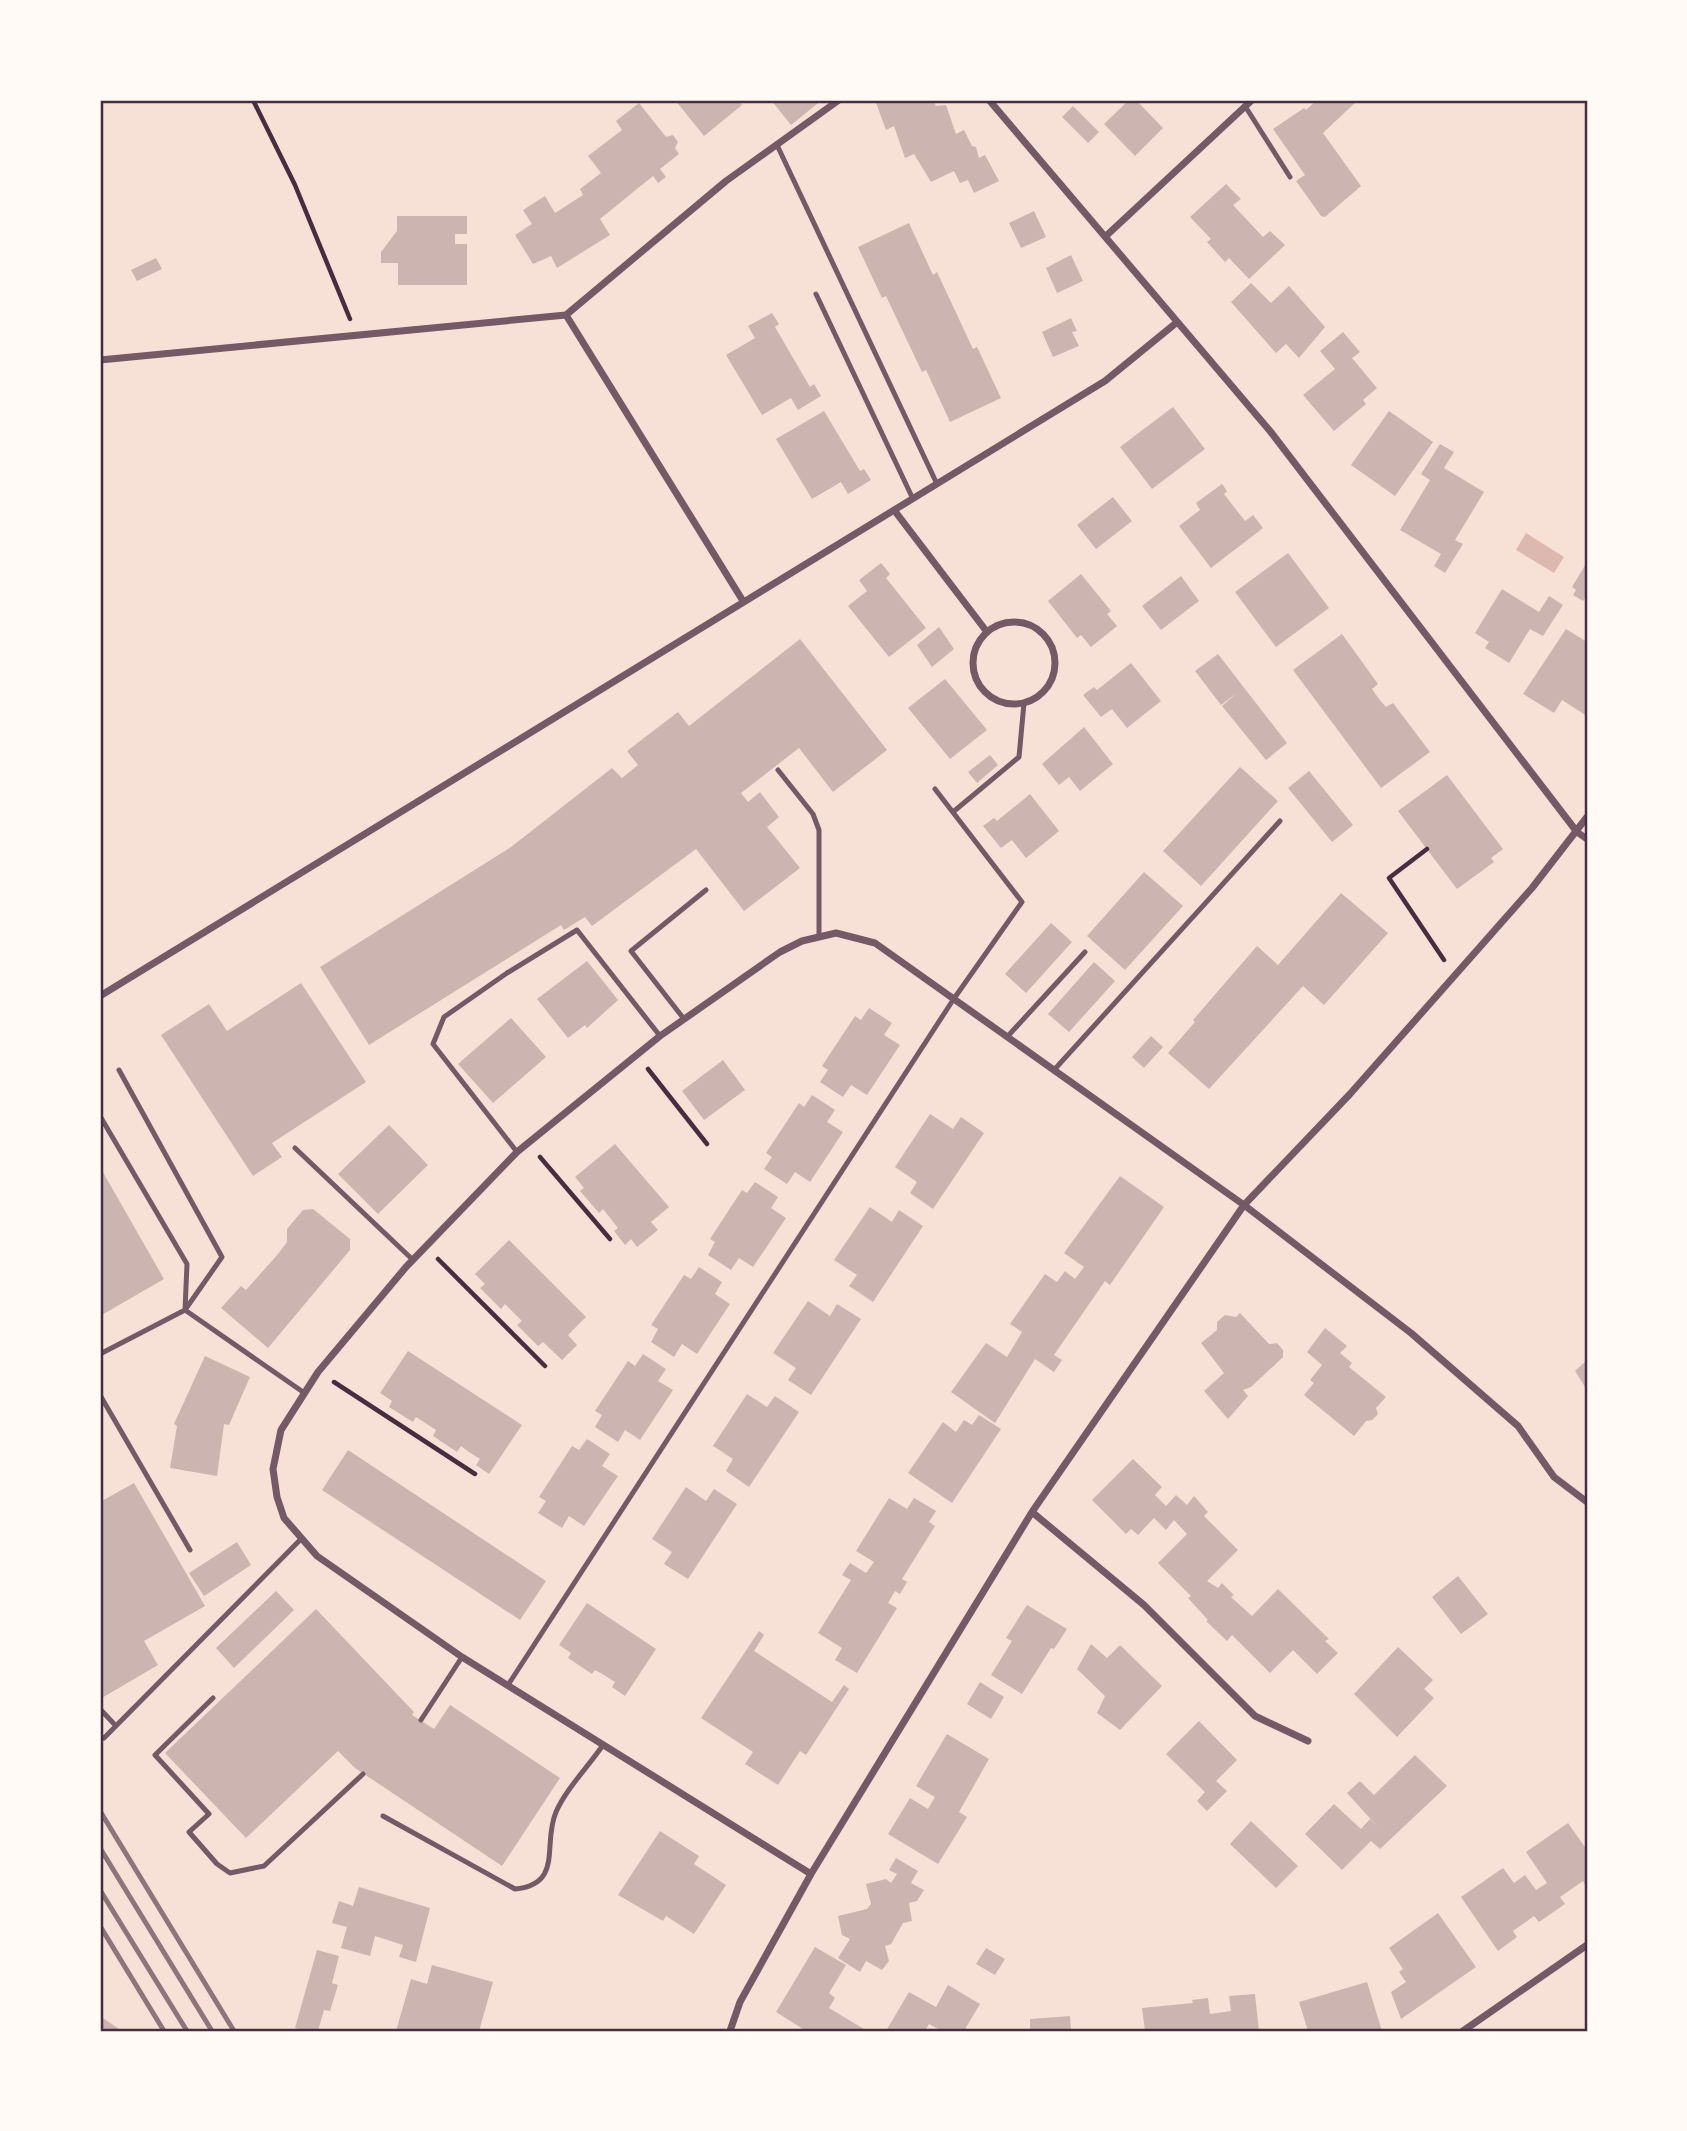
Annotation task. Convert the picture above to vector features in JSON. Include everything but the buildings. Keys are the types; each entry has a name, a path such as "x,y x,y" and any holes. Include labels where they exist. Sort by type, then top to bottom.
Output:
{"street":[{"path":"100,360 566,315 726,181 839,100"},
{"path":"989,100 1106,236 1175,323 1270,431 1488,719 1577,832 1587,839"},
{"path":"1106,236 1249,103"},
{"path":"566,315 743,601"},
{"path":"100,996 1105,381 1175,323"},
{"path":"894,510 987,632"},
{"path":"1014,621 1029,624 1042,631 1051,643 1056,658 1055,673 1048,687 1038,697 1024,703 997,700 977,682 974,656 987,632 999,624 1014,621"},
{"path":"730,2031 740,2002 811,1874 1032,1512 1244,1205 1350,1094 1455,975 1587,817"},
{"path":"811,1874 462,1657 317,1556 300,1540 284,1518 277,1497 273,1469 281,1430 318,1372 413,1260 517,1152 660,1036 780,952 819,935 836,933 858,936 875,943 1244,1205 1411,1333 1518,1426 1553,1477 1587,1502"},
{"path":"1032,1512 1144,1605 1255,1716 1308,1741"},
{"path":"1463,2031 1587,1945"}],"lane":[{"path":"1249,103 1290,177"},
{"path":"777,145 937,484"},
{"path":"816,294 913,499"},
{"path":"953,812 1019,757 1024,703"},
{"path":"778,771 813,814 819,830 819,935"},
{"path":"508,1685 953,1000 1022,902 935,789"},
{"path":"1054,1070 1280,821"},
{"path":"684,1019 631,951 706,890"},
{"path":"517,1152 433,1044 444,1017 507,973 577,930 660,1036"},
{"path":"1007,1037 1085,952"},
{"path":"100,1354 185,1310 222,1256 119,1070"},
{"path":"100,1116 187,1264 185,1310"},
{"path":"295,1148 413,1260"},
{"path":"185,1310 303,1392"},
{"path":"100,1395 190,1550"},
{"path":"104,1738 300,1540"},
{"path":"421,1720 462,1657"},
{"path":"213,1698 155,1755 209,1814 189,1832 217,1864 230,1873 264,1866 363,1774"},
{"path":"100,1709 116,1726"},
{"path":"383,1816 515,1889 530,1888 541,1880 548,1868 550,1833 556,1812 603,1745"}],"path":[{"path":"253,100 295,184 357,336"},
{"path":"1427,849 1389,877 1455,975"},
{"path":"636,1055 708,1144"},
{"path":"528,1143 610,1239"},
{"path":"425,1247 545,1366"},
{"path":"318,1372 475,1474"}],"shaded area":[{"path":"1526,533 1564,557 1554,573 1516,550"}],"railway":[{"path":"100,1811 234,2031"},
{"path":"100,1848 212,2031"},
{"path":"100,1890 187,2031"},
{"path":"100,1926 164,2031"}]}
